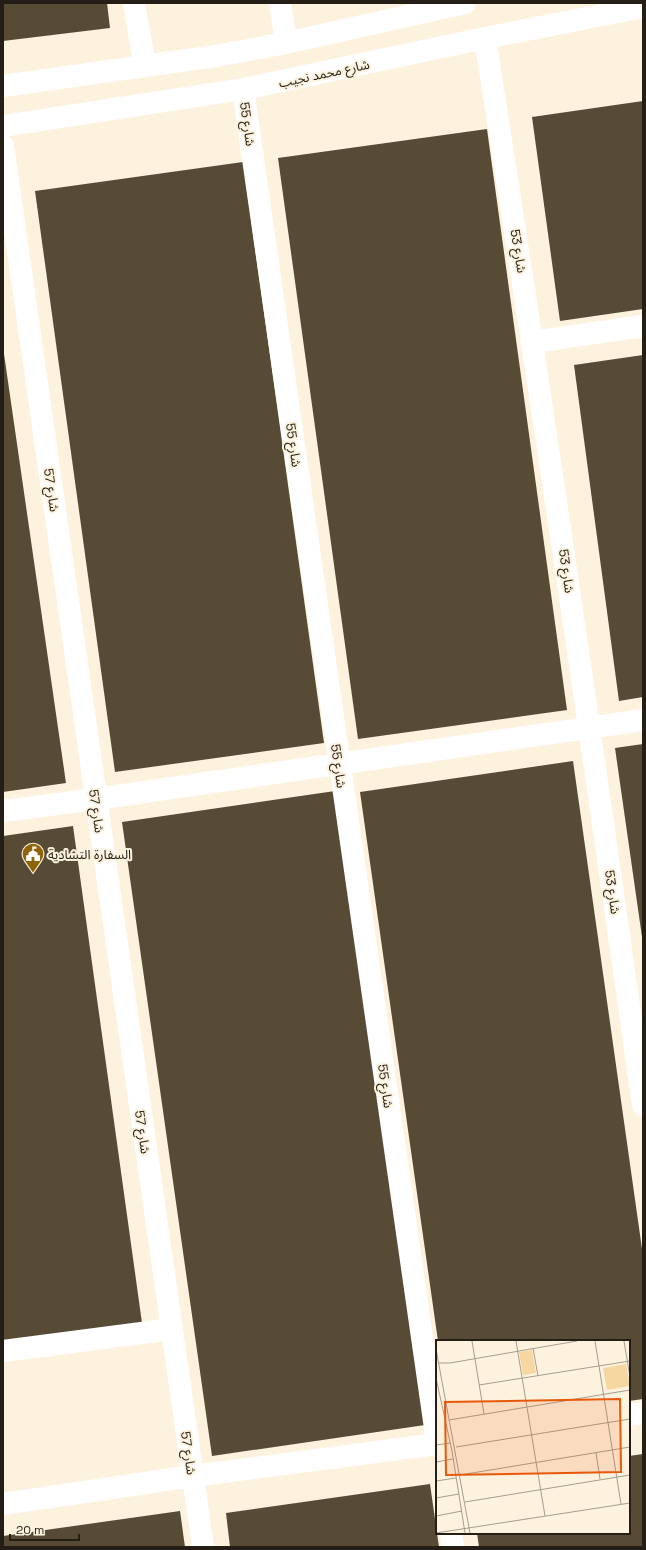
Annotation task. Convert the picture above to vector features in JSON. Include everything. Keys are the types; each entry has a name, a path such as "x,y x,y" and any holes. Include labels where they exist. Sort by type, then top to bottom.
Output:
{"street":[{"path":"134,3 145,66"},
{"path":"280,3 286,43"},
{"path":"3,86 216,56 286,43 454,4"},
{"name":"شارع محمد نجيب","path":"3,126 243,90 485,38 643,7"},
{"name":"شارع 53","path":"485,38 533,342 590,728 643,1105"},
{"name":"شارع 55","path":"243,90 436,1436"},
{"name":"شارع 57","path":"3,146 203,1547"},
{"path":"533,342 643,326"},
{"path":"3,812 339,765 643,720"},
{"path":"3,1351 172,1329"},
{"path":"630,1415 643,1413"},
{"path":"3,1504 193,1476 436,1443"},
{"path":"451,1534 453,1547"}],"building":[{"path":"3,3 107,3 110,28 3,41"},
{"path":"643,101 643,309 560,321 532,117"},
{"path":"487,129 567,710 358,739 278,158"},
{"path":"243,162 324,743 115,772 35,191"},
{"path":"3,347 66,783 3,792"},
{"path":"643,355 643,697 619,701 574,365"},
{"path":"643,744 643,937 642,937 615,748"},
{"path":"573,761 643,1256 643,1399 630,1401 630,1340 438,1340 360,792"},
{"path":"335,791 425,1425 212,1456 122,822"},
{"path":"73,826 142,1323 3,1342 3,836"},
{"path":"643,1454 643,1547 479,1547 477,1534 630,1534 630,1456"},
{"path":"430,1484 439,1547 230,1547 226,1513"},
{"path":"180,1511 185,1547 3,1547 3,1536"}],"place":[{"name":"السفارة التشادية","path":"33,874"}]}
